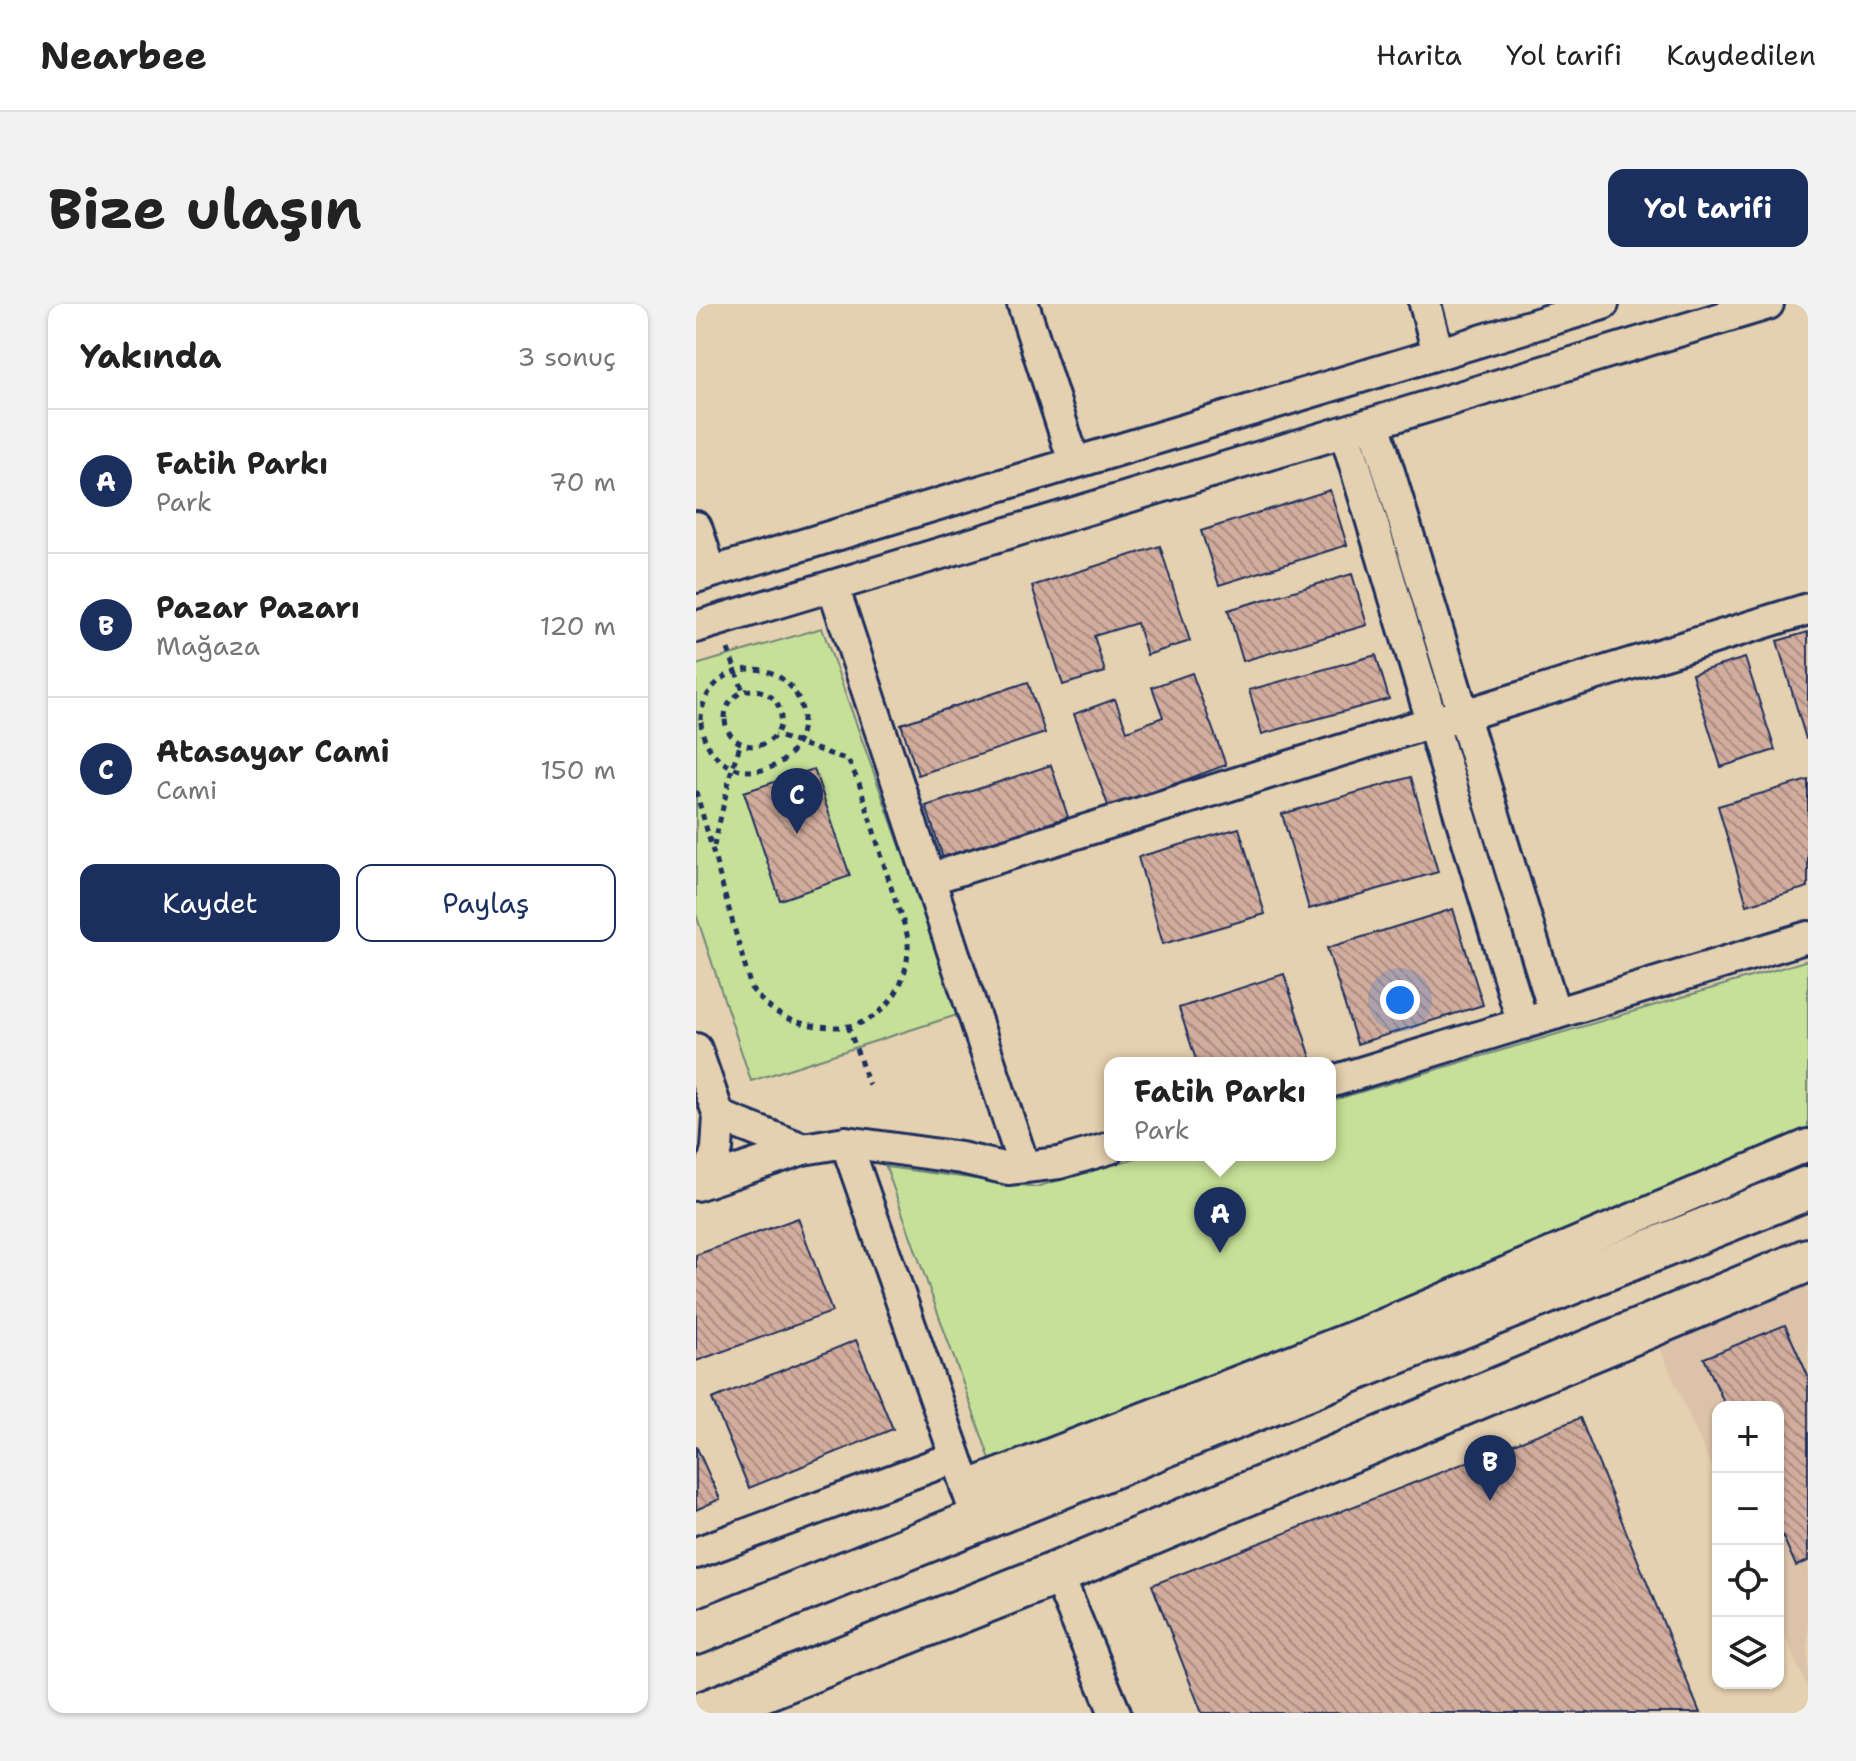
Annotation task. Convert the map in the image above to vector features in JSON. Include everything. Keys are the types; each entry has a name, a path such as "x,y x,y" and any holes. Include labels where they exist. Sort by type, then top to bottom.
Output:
{"main road":[{"path":"696,1633 973,1504 1808,1188"},
{"path":"704,1713 1057,1573 1808,1260"}],"street":[{"path":"1023,304 1074,462"},
{"path":"1425,304 1438,353"},
{"path":"696,527 704,575 1603,304"},
{"path":"696,627 1768,304"},
{"path":"1374,423 1555,1014"},
{"path":"1345,432 1523,1024"},
{"path":"833,586 1024,1167"},
{"path":"929,879 1808,609"},
{"path":"1336,1080 1808,937"},
{"path":"696,1049 719,1116 717,1149 702,1183"},
{"path":"719,1116 803,1149"},
{"path":"846,1142 973,1504 1363,1333 1808,1145"},
{"path":"702,1183 803,1149 846,1142 961,1158 1008,1169 1059,1163 1104,1150"},
{"path":"696,1553 956,1457"},
{"path":"1057,1573 1115,1713"}],"path":[{"path":"728,649 743,691"},
{"path":"761,670 777,676 791,687 800,701 803,718 793,751 765,770 748,772 732,768 717,759 704,738 701,714 705,698 715,685 736,672 761,670"},
{"path":"743,691 761,691 776,702 781,719 775,735 759,745 741,743 728,731 725,721 728,703 743,691"},
{"path":"696,701 705,698"},
{"path":"696,791 751,988 765,1006 810,1026 848,1026 865,1022 889,1007 904,971 908,939 859,783 848,760 775,735"},
{"path":"713,848 741,743"},
{"path":"848,1026 869,1085"}],"shaded area":[{"path":"1808,1279 1808,1689 1784,1634 1784,1401 1712,1401 1712,1468 1658,1343"}],"green space":[{"path":"822,628 960,1014 751,1081 696,914 696,665"},
{"path":"1808,960 1808,1132 1369,1318 991,1462 886,1167 1036,1187 1125,1161 1336,1161 1336,1099"}],"building":[{"path":"1330,490 1347,545 1219,585 1201,531"},
{"path":"1160,546 1190,641 1147,655 1137,623 1094,636 1105,672 1063,685 1032,586"},
{"path":"1352,574 1367,625 1243,661 1228,610"},
{"path":"1808,632 1808,739 1806,739 1777,641"},
{"path":"1376,655 1389,699 1262,734 1249,690"},
{"path":"1745,658 1775,750 1721,767 1692,674"},
{"path":"1192,673 1226,765 1109,808 1074,714 1115,699 1127,731 1163,717 1152,687"},
{"path":"1028,682 1045,733 918,775 901,724"},
{"path":"1051,765 1068,817 943,858 926,806"},
{"path":"814,769 850,876 780,900 744,792"},
{"path":"1411,777 1438,872 1309,909 1282,814"},
{"path":"1808,780 1808,887 1747,905 1718,806"},
{"path":"1239,828 1265,914 1163,944 1138,857"},
{"path":"1453,909 1483,1005 1357,1044 1327,948"},
{"path":"1284,974 1311,1057 1195,1057 1179,1008"},
{"path":"798,1218 832,1312 696,1361 696,1255"},
{"path":"1785,1325 1808,1376 1808,1561 1796,1566 1784,1539 1784,1401 1723,1401 1704,1358"},
{"path":"856,1340 893,1429 749,1488 712,1399"},
{"path":"1580,1418 1700,1713 1202,1713 1152,1585"},
{"path":"696,1446 720,1499 696,1510"}],"place":[{"name":"Atasayar Cami","path":"797,834"},
{"name":"Fatih Parkı","path":"1220,1253"},
{"name":"Pazar Pazarı","path":"1490,1501"}]}
